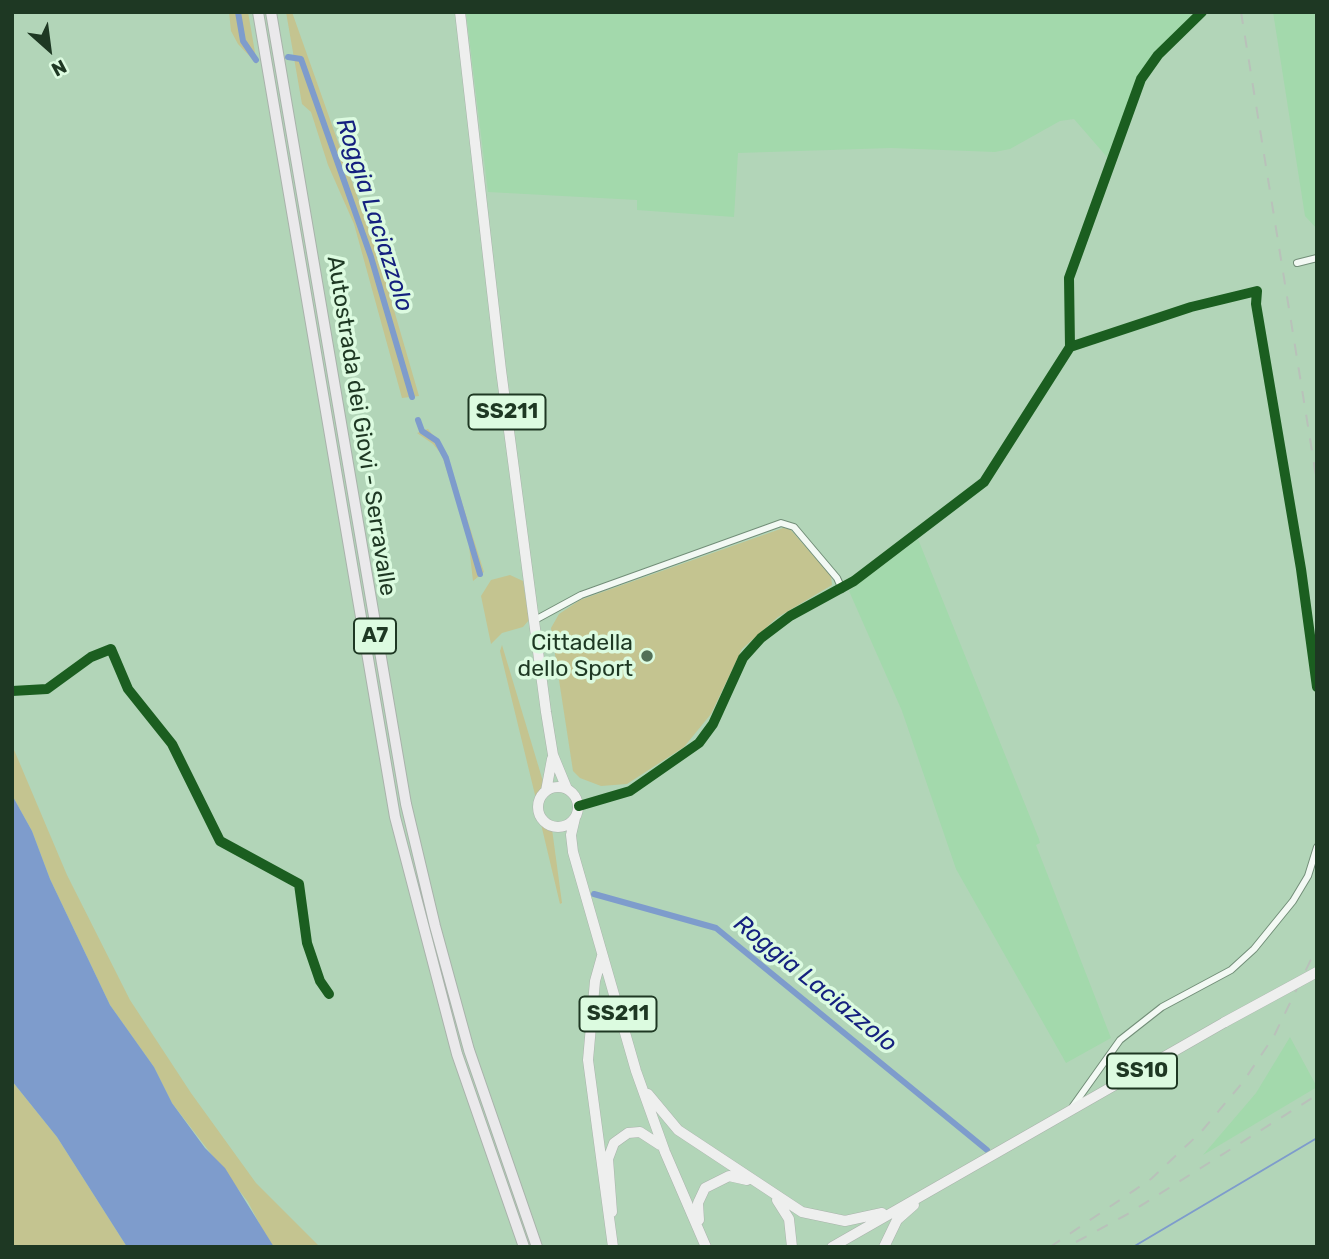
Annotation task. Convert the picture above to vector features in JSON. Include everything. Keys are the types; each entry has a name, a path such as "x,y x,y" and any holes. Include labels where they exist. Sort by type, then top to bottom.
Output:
{"highway":[{"name":"Autostrada dei Giovi - Serravalle","path":"258,12 395,817 457,1055 524,1247"},
{"name":"Autostrada dei Giovi - Serravalle","path":"271,12 408,816 469,1050 537,1247"}],"main road":[{"name":"SS211","path":"460,12 501,370 552,755 567,789 574,794 579,806 571,835 573,852 636,1071 665,1152 706,1246"},
{"name":"SS211","path":"552,755 546,791 539,802 538,810 541,818 573,852"},
{"path":"546,791 558,787 567,789"},
{"path":"551,826 563,827 575,818"},
{"path":"602,956 595,981 588,1060 611,1234"},
{"name":"SS10","path":"933,1190 1317,972"},
{"path":"636,1071 668,1121 775,1197 802,1212 830,1220 862,1219 903,1206"},
{"path":"612,1247 608,1158 614,1143 628,1133 640,1132 652,1137 665,1152"},
{"path":"706,1246 697,1211 705,1188 729,1176 755,1182"},
{"path":"832,1247 933,1190"},
{"path":"884,1247 897,1220 933,1190"},
{"path":"775,1197 789,1219 792,1247"}],"street":[{"path":"579,806 630,791 699,743 713,724 751,648 783,621 842,589 984,482 1069,347 1069,278 1141,79 1158,55 1202,12"},
{"path":"1297,262 1317,258"},
{"path":"1069,347 1191,307 1257,291 1256,304 1301,569 1317,687"},
{"path":"535,620 571,599 781,523 794,527 838,578 842,589"},
{"path":"1058,1118 1084,1092 1120,1040 1162,1007 1231,970 1262,941 1293,901 1308,876 1317,847"}],"shaded area":[{"path":"229,12 248,12 257,64 238,44 231,31"},
{"path":"286,12 292,12 378,255 419,396 402,398 354,224 328,165 311,112 302,104"},
{"path":"466,12 1194,12 1138,76 1107,157 1074,119 1060,121 1010,149 995,152 891,148 738,153 734,217 637,210 637,200 488,192"},
{"path":"1273,12 1317,12 1317,229 1305,216"},
{"path":"428,429 446,452 484,572 473,581 468,537 442,455 433,444 417,433"},
{"name":"Cittadella dello Sport","path":"783,528 790,529 831,576 832,585 778,617 742,649 711,714 684,747 627,784 601,786 580,778 573,771 551,628 559,614 580,600"},
{"path":"918,539 1039,839 1040,843 1036,845 1111,1038 1066,1063 956,869 902,711 849,591"},
{"path":"510,575 523,581 529,620 523,627 502,633 491,644 481,596 491,580"},
{"path":"502,645 545,788 536,799 500,651"},
{"path":"12,745 67,875 130,1000 191,1093 256,1183 320,1247 274,1247 269,1242 248,1202 172,1103 154,1067 110,1005 50,879 32,831 12,795"},
{"path":"541,824 552,829 560,904"},
{"path":"1290,1037 1317,1087 1203,1155 1256,1093"},
{"path":"12,1081 57,1137 127,1247 12,1247"}],"water":[{"path":"12,795 32,831 50,879 110,1005 154,1067 172,1103 205,1148 225,1168 274,1247 127,1247 57,1137 12,1081"}],"waterway":[{"name":"Roggia Laciazzolo","path":"238,12 243,41 256,60"},
{"name":"Roggia Laciazzolo","path":"288,57 301,59 371,257 412,397"},
{"name":"Roggia Laciazzolo","path":"418,420 422,431 437,441 446,458 480,574"},
{"name":"Roggia Laciazzolo","path":"594,894 716,928 987,1150"},
{"path":"1133,1247 1317,1138"}],"railway":[{"path":"1241,12 1317,482"},
{"path":"1050,1247 1151,1179 1201,1132 1243,1082 1274,1036 1317,947"},
{"path":"1076,1242 1126,1215 1317,1095"}],"cycle path":[{"path":"579,806 630,791 699,743 713,724 743,658 761,638 790,616 854,581 984,482 1070,347 1069,278 1141,79 1158,55 1202,12"},
{"path":"1070,347 1191,307 1257,291 1256,304 1301,569 1317,687"},
{"path":"12,691 47,689 91,657 111,649 128,689 172,744 220,841 299,884 307,943 320,981 329,994"}],"place":[{"name":"Cittadella dello Sport","path":"647,656"}]}
